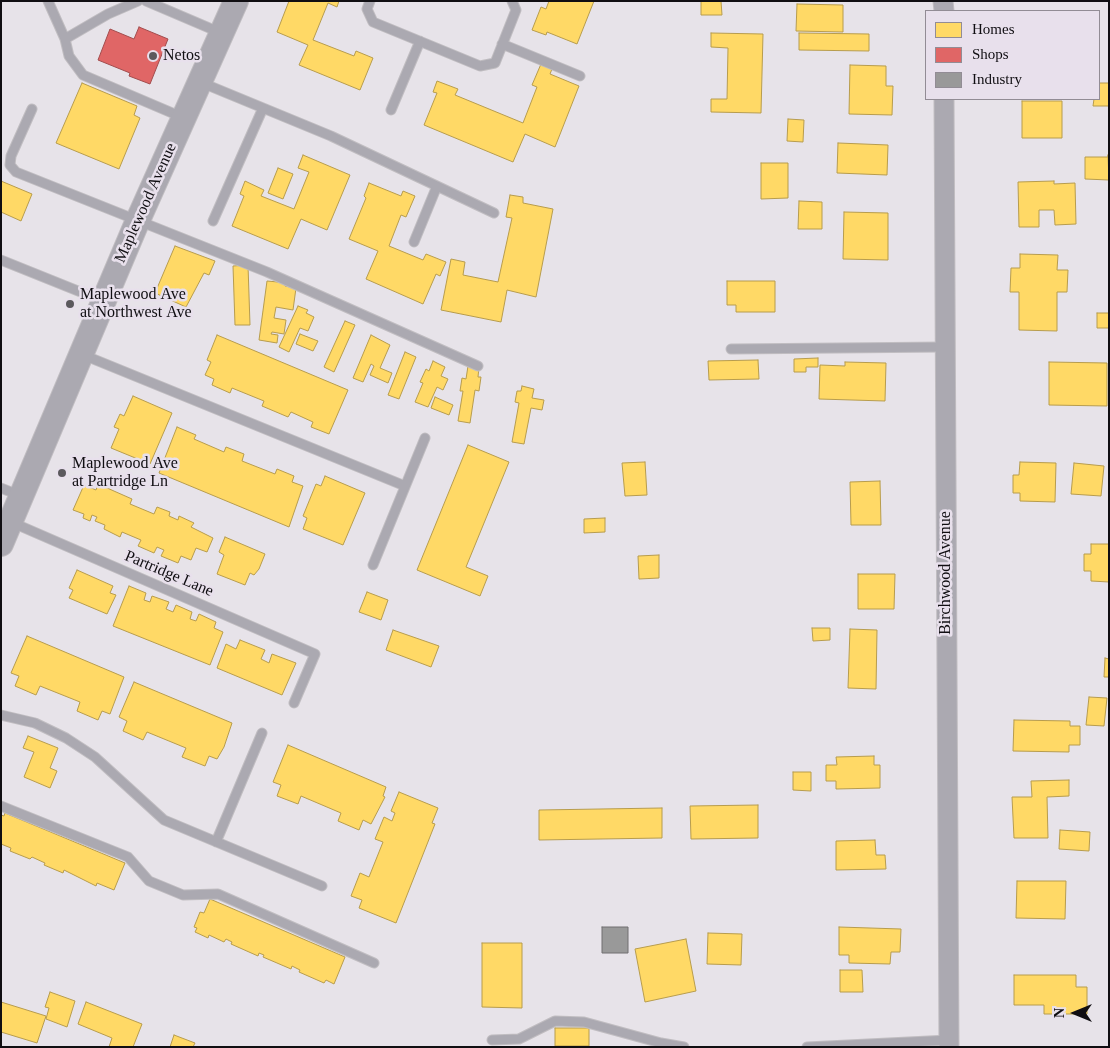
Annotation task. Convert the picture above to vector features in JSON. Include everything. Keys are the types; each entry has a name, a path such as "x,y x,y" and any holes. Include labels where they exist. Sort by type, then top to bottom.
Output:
{"street":[{"name":"Maplewood Avenue","path":"1,544 10,522 11,492 81,354 138,220 236,1"},
{"name":"Birchwood Avenue","path":"944,100 949,1043"}],"lane":[{"path":"48,1 65,39 69,56 83,74 184,118"},
{"path":"65,39 108,14 138,1"},
{"path":"146,1 221,33"},
{"path":"370,1 367,9 373,22 480,66 495,63 516,10 512,1"},
{"path":"391,110 420,41"},
{"path":"502,44 580,76"},
{"path":"200,81 331,136 494,213"},
{"path":"213,221 263,108"},
{"path":"32,109 12,156 10,165 16,172 268,272 478,366"},
{"path":"414,242 437,186"},
{"path":"1,260 104,302"},
{"path":"731,349 945,347"},
{"path":"81,354 405,486"},
{"path":"373,565 425,438"},
{"name":"Partridge Lane","path":"10,522 315,654 294,704"},
{"path":"1,715 35,723 66,738 95,757 164,820 322,886"},
{"path":"216,842 262,733"},
{"path":"1,806 128,857 148,881 183,895 218,894 374,963"},
{"path":"492,1040 519,1039 555,1021 584,1022 660,1043 684,1047"},
{"path":"807,1047 949,1043"}],"building: Homes":[{"path":"289,1 339,1 337,7 328,3 313,40 354,56 356,51 373,58 360,90 299,65 308,45 277,32"},
{"path":"549,1 594,1 577,44 547,32 546,35 532,30 541,7 546,9"},
{"path":"701,1 721,1 722,15 701,15"},
{"path":"797,4 843,5 843,32 796,31"},
{"path":"711,33 763,34 761,113 711,112 711,99 727,99 728,48 711,47"},
{"path":"799,33 869,34 869,51 799,50"},
{"path":"541,64 552,69 550,74 579,86 555,147 525,134 513,162 424,125 437,93 433,92 437,81 458,89 455,95 523,123 537,87 532,85"},
{"path":"850,65 886,66 886,86 893,86 892,115 849,114"},
{"path":"82,83 137,106 134,115 140,118 119,169 56,143"},
{"path":"1100,83 1109,83 1109,106 1093,106 1094,100 1100,100"},
{"path":"1022,101 1062,101 1062,138 1022,138"},
{"path":"788,119 804,120 803,142 787,141"},
{"path":"838,143 888,145 887,175 837,173"},
{"path":"303,155 350,175 327,230 301,219 288,249 232,226 244,196 240,194 245,181 264,190 261,196 294,209 309,172 298,168"},
{"path":"1108,155 1109,180 1085,179 1085,157 1108,157"},
{"path":"761,163 788,163 788,198 761,199"},
{"path":"278,168 293,174 283,199 268,193"},
{"path":"1,181 32,194 21,221 1,212"},
{"path":"1054,181 1054,184 1075,183 1076,224 1055,225 1054,210 1039,210 1039,227 1019,227 1018,182"},
{"path":"369,183 401,196 403,191 415,196 406,217 401,215 389,246 423,260 426,254 446,262 440,276 436,274 423,304 366,279 378,251 349,239 366,198 364,196"},
{"path":"510,195 523,197 523,203 553,209 536,297 507,290 501,322 441,310 451,259 465,262 463,275 498,282 512,218 506,217"},
{"path":"799,201 822,202 822,229 798,229"},
{"path":"844,212 888,213 888,260 843,259"},
{"path":"175,246 215,261 209,275 204,273 186,307 155,293"},
{"path":"1020,254 1058,255 1057,270 1068,270 1067,292 1057,292 1057,331 1019,330 1019,292 1010,292 1011,268 1020,268"},
{"path":"248,265 250,325 235,325 233,266"},
{"path":"278,280 286,281 285,286 296,288 293,310 276,307 274,318 286,320 284,334 272,332 271,334 278,335 277,343 259,340 267,281 278,282"},
{"path":"727,281 775,281 775,312 736,312 736,305 727,305"},
{"path":"298,306 308,310 306,313 314,317 308,331 300,328 289,352 279,347"},
{"path":"1097,313 1109,313 1109,328 1097,328"},
{"path":"345,321 355,325 334,372 324,367"},
{"path":"300,334 318,341 313,351 296,344"},
{"path":"217,335 348,390 329,434 311,427 313,422 291,412 288,417 262,406 264,401 232,388 230,393 212,385 214,379 205,375 211,362 207,360"},
{"path":"371,335 390,345 380,368 392,373 388,383 370,375 374,366 371,364 363,382 353,378"},
{"path":"405,352 416,357 399,399 388,395"},
{"path":"818,358 818,367 806,367 806,372 794,372 794,359"},
{"path":"758,360 759,379 709,380 708,361"},
{"path":"433,361 445,367 441,376 448,379 443,390 437,387 428,407 415,402 423,383 420,382 426,369 429,371"},
{"path":"845,362 886,363 885,401 819,399 820,365 845,366"},
{"path":"1049,362 1107,363 1107,406 1049,405"},
{"path":"468,366 479,367 478,377 481,377 479,391 475,390 470,423 458,421 463,391 460,391 462,378 466,379"},
{"path":"522,386 534,389 532,398 544,400 542,410 531,408 524,444 512,442 519,403 515,402 517,391 521,391"},
{"path":"133,396 172,413 150,464 111,448 119,429 114,427 120,414 124,416"},
{"path":"435,397 453,405 449,415 431,408"},
{"path":"177,427 196,435 194,439 224,452 226,447 244,454 242,461 275,474 277,469 294,476 292,482 303,486 289,527 159,473"},
{"path":"468,445 509,462 466,567 488,576 480,596 417,570"},
{"path":"645,462 647,495 625,496 622,463"},
{"path":"1020,462 1056,463 1055,502 1020,501 1020,493 1013,493 1013,475 1019,475"},
{"path":"1074,463 1104,466 1101,496 1071,494"},
{"path":"325,476 365,493 343,545 303,529 307,518 303,516 316,484 321,486"},
{"path":"880,481 881,525 851,525 850,482"},
{"path":"98,484 132,499 130,504 154,514 157,507 170,512 169,516 178,520 179,516 194,523 191,527 213,538 207,552 196,548 191,560 181,556 178,563 161,556 164,550 157,547 154,553 138,546 141,540 122,532 120,537 104,529 105,525 95,521 97,517 92,515 90,521 83,518 84,514 73,510 84,485 96,490"},
{"path":"605,518 605,532 584,533 584,519"},
{"path":"225,537 265,554 259,569 254,575 250,573 245,585 217,574 224,555 219,552"},
{"path":"1091,544 1109,544 1109,582 1091,581 1091,571 1084,571 1084,554 1091,554"},
{"path":"659,555 659,578 639,579 638,556"},
{"path":"77,570 113,586 110,593 116,595 107,614 69,598 73,590 69,588"},
{"path":"858,574 895,574 894,609 858,609"},
{"path":"129,586 146,593 144,600 150,602 152,596 169,602 166,609 173,612 176,605 192,612 190,619 196,621 199,614 216,622 214,628 223,632 210,665 113,626"},
{"path":"367,592 388,600 381,620 359,612"},
{"path":"812,628 830,628 830,640 813,641"},
{"path":"850,629 877,630 876,689 848,688"},
{"path":"393,630 439,646 431,667 386,650"},
{"path":"27,636 124,677 110,714 102,711 98,720 77,711 80,702 40,686 36,695 15,686 19,676 11,673"},
{"path":"240,640 265,650 261,659 269,663 272,654 296,663 282,695 217,668 226,644 236,649"},
{"path":"1105,658 1109,659 1109,677 1104,677"},
{"path":"134,682 232,723 224,747 217,759 209,756 205,766 182,757 186,748 147,732 143,740 123,731 127,721 119,717"},
{"path":"1089,697 1107,698 1104,726 1086,725"},
{"path":"1014,720 1070,721 1070,726 1080,726 1080,745 1069,745 1069,752 1013,751"},
{"path":"28,736 58,748 50,768 57,771 50,788 24,777 34,752 23,748"},
{"path":"288,745 386,787 383,796 385,797 371,824 363,820 359,830 338,821 341,813 301,796 298,804 277,796 281,785 273,782"},
{"path":"874,756 874,765 880,765 880,788 836,789 836,781 826,781 826,765 837,765 836,757"},
{"path":"793,772 811,772 811,791 793,790"},
{"path":"1069,780 1069,796 1047,797 1048,838 1014,838 1012,797 1032,797 1031,781"},
{"path":"399,792 438,808 432,823 435,824 396,923 359,908 362,900 351,896 360,873 369,877 383,842 375,839 384,817 392,821 395,813 391,811"},
{"path":"758,805 758,838 691,839 690,806"},
{"path":"662,808 662,838 539,840 539,810"},
{"path":"5,813 125,863 114,890 97,883 96,886 64,870 63,873 44,865 45,863 32,857 30,859 10,851 11,848 1,844 1,815 4,816"},
{"path":"1060,830 1090,832 1089,851 1059,849"},
{"path":"875,840 876,855 885,855 886,869 836,870 836,841"},
{"path":"1017,881 1066,881 1065,919 1016,918"},
{"path":"210,899 345,957 334,984 326,980 324,983 299,972 300,970 292,966 291,969 263,957 264,955 259,953 258,956 231,944 232,942 226,939 224,942 209,935 208,938 195,932 197,928 194,927 200,912 204,913"},
{"path":"839,927 901,929 900,952 891,952 890,964 849,963 849,955 839,955"},
{"path":"708,933 742,934 741,965 707,964"},
{"path":"686,939 696,991 645,1002 635,949"},
{"path":"482,943 522,943 522,1008 482,1007"},
{"path":"840,970 862,970 863,992 840,992"},
{"path":"1014,975 1076,975 1076,987 1087,987 1087,1014 1044,1014 1044,1005 1014,1005"},
{"path":"50,992 75,1001 67,1027 46,1019 49,1008 45,1007"},
{"path":"1,1002 46,1016 37,1043 1,1032"},
{"path":"86,1002 142,1024 133,1047 109,1047 112,1038 78,1024"},
{"path":"555,1028 589,1028 589,1046 555,1046"},
{"path":"174,1035 195,1043 193,1047 170,1047"}],"building: Shops":[{"path":"139,27 168,39 150,84 129,76 130,73 98,60 110,29 134,39"}],"building: Industry":[{"path":"602,927 628,927 628,953 602,953"}],"place":[{"name":"Netos","path":"153,56"},
{"name":"Maplewood Ave at Northwest Ave","path":"70,304"},
{"name":"Maplewood Ave at Partridge Ln","path":"62,473"}]}
